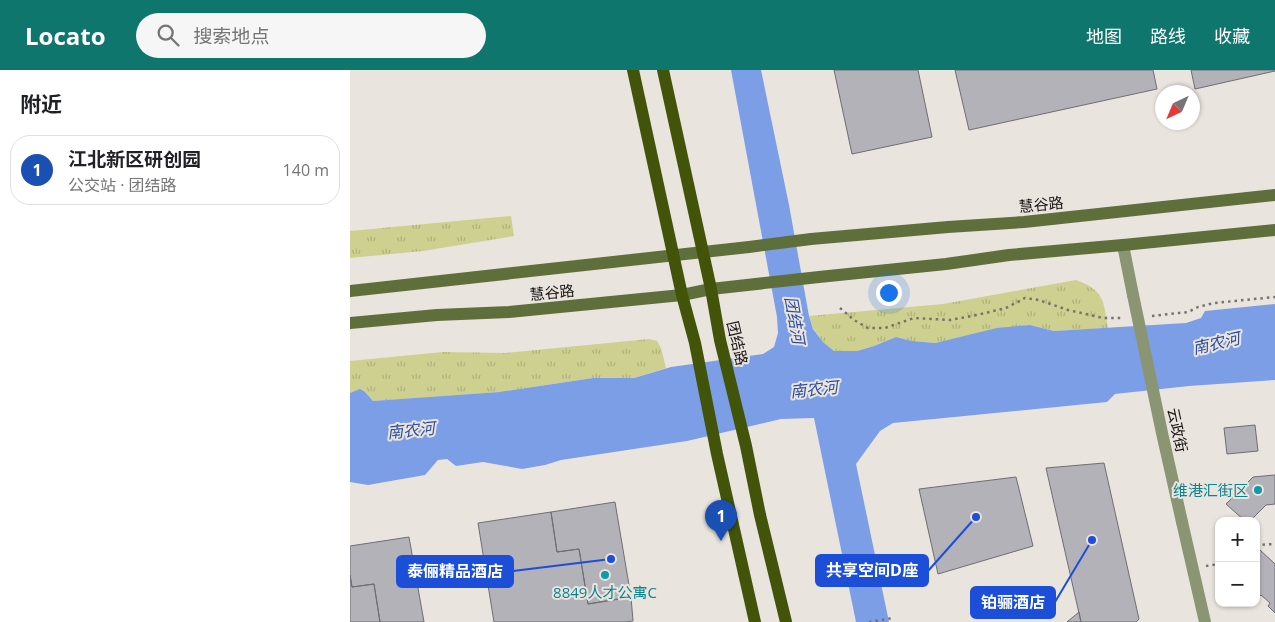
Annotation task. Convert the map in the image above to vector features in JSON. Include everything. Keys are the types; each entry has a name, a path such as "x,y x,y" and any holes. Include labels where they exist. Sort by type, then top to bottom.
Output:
{"main road":[{"path":"633,70 682,295 695,343 717,454 755,622"},
{"name":"团结路","path":"663,70 711,289 720,340 786,622"},
{"name":"慧谷路","path":"350,291 811,240 1024,222 1275,195"},
{"path":"1123,245 1275,230"},
{"name":"慧谷路","path":"350,323 437,315 509,312 682,295 711,289 946,264 1009,255 1123,245"}],"street":[{"name":"云政街","path":"1123,245 1162,433 1205,622"}],"path":[{"path":"1147,316 1188,312 1214,303 1275,297"},
{"path":"840,308 854,320 868,328 886,328 914,318 950,320 977,315 1006,308 1025,298 1103,318 1128,317"},
{"path":"1260,545 1275,544"},
{"path":"869,622 893,618"}],"green space":[{"path":"511,216 514,236 423,251 350,258 350,231"},
{"path":"1076,280 1093,288 1098,293 1105,310 1108,328 1054,331 1030,325 935,343 912,341 896,337 857,351 834,351 823,342 813,328 809,316 943,304"},
{"path":"649,339 657,341 661,348 666,368 634,378 593,378 499,392 373,401 365,392 350,393 350,361 443,352 506,353"}],"water":[{"path":"731,70 761,70 789,205 809,316 813,329 823,342 834,351 857,351 896,337 912,341 935,343 997,328 1030,325 1054,331 1186,323 1201,318 1205,311 1275,304 1275,380 1189,386 1115,394 1107,402 893,423 880,431 856,464 889,622 856,622 814,418 781,419 687,441 561,460 522,469 483,462 456,466 447,459 438,460 425,475 368,485 350,482 350,393 360,389 373,401 499,392 593,378 634,378 671,367 763,354 774,347 778,333 777,317"}],"building":[{"path":"834,70 918,70 932,137 852,154"},
{"path":"955,70 1153,70 1156,85 1155,89 969,130"},
{"path":"1191,70 1275,70 1200,88 1200,85 1194,85"},
{"name":"维港汇街区","path":"1255,425 1258,451 1227,454 1224,428"},
{"path":"1104,463 1139,619 1136,622 1081,622 1046,468"},
{"name":"维港汇街区","path":"1275,475 1275,504 1266,505 1254,517 1241,517 1226,504 1253,477"},
{"path":"1016,477 1033,546 938,574 919,489"},
{"name":"8849人才公寓C","path":"615,502 631,597 588,604 579,549 557,552 551,512"},
{"path":"551,512 557,552 579,549 588,604 631,597 633,621 494,622 478,523"},
{"path":"409,537 424,622 380,622 374,584 352,587 350,546"},
{"path":"1260,550 1275,564 1275,613 1268,606 1270,603 1261,595"},
{"path":"350,575 352,587 374,584 380,622 350,622"},
{"path":"1079,612 1081,622 1067,622"}],"place":[{"name":"维港汇街区","path":"1258,490"},
{"name":"共享空间D座","path":"976,517"},
{"name":"铂骊酒店","path":"1092,540"},
{"name":"江北新区研创园","path":"721,541"},
{"name":"泰俪精品酒店","path":"611,559"},
{"name":"8849人才公寓C","path":"605,575"}],"water label":[{"name":"团结河","path":"795,320"},
{"name":"南农河","path":"1216,343"},
{"name":"南农河","path":"814,389"},
{"name":"南农河","path":"411,430"}]}
